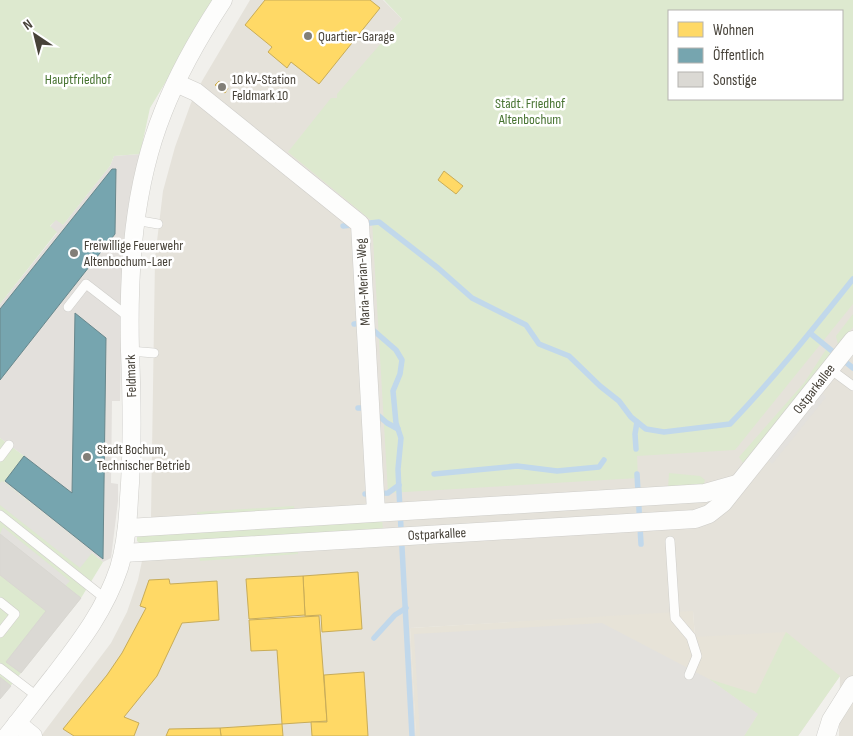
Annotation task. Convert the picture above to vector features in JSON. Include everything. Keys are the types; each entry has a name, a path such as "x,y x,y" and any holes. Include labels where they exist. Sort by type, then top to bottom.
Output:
{"street":[{"name":"Feldmark","path":"12,730 87,634 107,600 124,553 132,450 133,402 130,351 130,270 136,220 145,170 162,113 176,83 223,0"},
{"name":"Maria-Merian-Weg","path":"176,83 196,92 360,224 376,512"},
{"name":"Ostparkallee","path":"124,553 695,519 717,509 853,340"},
{"name":"Ostparkallee","path":"127,528 705,493 737,484"},
{"path":"826,736 831,720 853,685"},
{"path":"12,730 33,736"}],"lane":[{"path":"136,220 158,224"},
{"path":"68,307 86,284 130,318"},
{"path":"130,351 154,353"},
{"path":"830,369 853,386"},
{"path":"0,457 9,445"},
{"path":"0,515 107,600"},
{"path":"670,541 675,618 691,637 697,656 689,675"},
{"path":"0,602 15,614 0,633"},
{"path":"0,668 38,697"}],"shaded area":[{"path":"250,0 383,0 402,19 337,98 853,239 853,736 839,736 840,676 695,637 693,612 410,628 416,736 41,736 111,643 127,612 138,580 151,518 155,258 163,191 175,147 191,103"},
{"path":"140,154 129,202 123,258 120,401 112,401 111,483 118,484 118,501 111,558 103,562 4,482 24,456 0,438 0,304 57,233 50,227 56,219 63,225 110,166 114,156"},
{"path":"822,393 826,397 772,464 768,460"},
{"path":"2,481 92,553 80,568 0,505 0,483"},
{"path":"3,527 70,581 65,586 0,534"},
{"path":"693,611 695,637 786,632 840,676 798,736 416,736 410,628"},
{"path":"602,623 709,679 758,714 744,736 420,736 414,634"}],"green space":[{"name":"Hauptfriedhof","path":"0,0 215,0 150,108 140,154 114,156 110,166 63,225 56,220 50,226 57,232 0,304"},
{"name":"Städt. Friedhof Altenbochum","path":"384,0 853,0 853,304 735,450 637,456 638,478 388,493 372,221 288,152 331,98 337,98 337,94 402,19"},
{"path":"853,314 853,327 838,345 836,336"},
{"path":"827,348 833,352 743,463 739,457 804,383"},
{"path":"0,438 24,456 4,482 103,562 81,598 0,699"},
{"path":"669,473 700,476 705,480 703,487 668,489"},
{"path":"294,506 295,512 197,518 197,512"},
{"path":"382,518 383,531 141,544 137,541 137,536"},
{"path":"298,548 298,554 200,561 199,554"},
{"path":"786,632 840,676 798,736 744,736 758,714 709,679 756,694"}],"building: Wohnen":[{"name":"Quartier-Garage","path":"265,0 370,0 380,8 319,84 291,62 287,68 268,52 272,47 245,25"},
{"name":"10 kV-Station Feldmark 10","path":"219,81 228,88 225,93 215,85"},
{"path":"444,171 463,186 456,194 438,180"},
{"path":"358,572 362,629 322,632 321,615 305,616 303,576"},
{"path":"303,576 305,615 249,619 246,579"},
{"path":"169,579 170,584 217,581 219,620 182,623 157,676 124,717 139,723 134,736 74,736 63,729 107,675 122,653 146,608 140,606 149,580"},
{"path":"319,616 327,721 282,724 277,650 251,651 249,620"},
{"path":"364,672 368,736 312,736 311,722 327,722 324,675"},
{"path":"282,724 283,736 221,736 220,728"},
{"path":"220,728 221,736 166,736 169,729"}],"building: Öffentlich":[{"path":"112,169 116,169 115,234 0,380 0,309"},
{"path":"75,313 106,338 103,559 5,481 24,456 72,493"}],"building: Sonstige":[{"path":"0,534 81,598 21,673 6,662 46,611 0,575"},
{"path":"0,677 11,686 0,699"}],"waterway":[{"path":"343,226 379,222 438,268 472,298 526,325 539,344 569,356 600,386 619,401 631,417 646,429 664,432 730,424 778,371 853,279"},
{"path":"354,324 365,323 396,350 402,360 400,374 393,391 396,423 401,438 398,469 412,736"},
{"path":"810,333 853,368"},
{"path":"358,408 370,408 387,423 398,429"},
{"path":"636,449 635,434 637,422"},
{"path":"434,474 517,466 557,471 599,467 604,460"},
{"path":"637,474 641,544"},
{"path":"365,494 388,493 399,485"},
{"path":"374,638 395,615 406,608"}],"place":[{"name":"Quartier-Garage","path":"308,36"},
{"name":"10 kV-Station Feldmark 10","path":"222,87"},
{"name":"Freiwillige Feuerwehr Altenbochum-Laer","path":"74,253"},
{"name":"Stadt Bochum, Technischer Betrieb","path":"87,457"}]}
